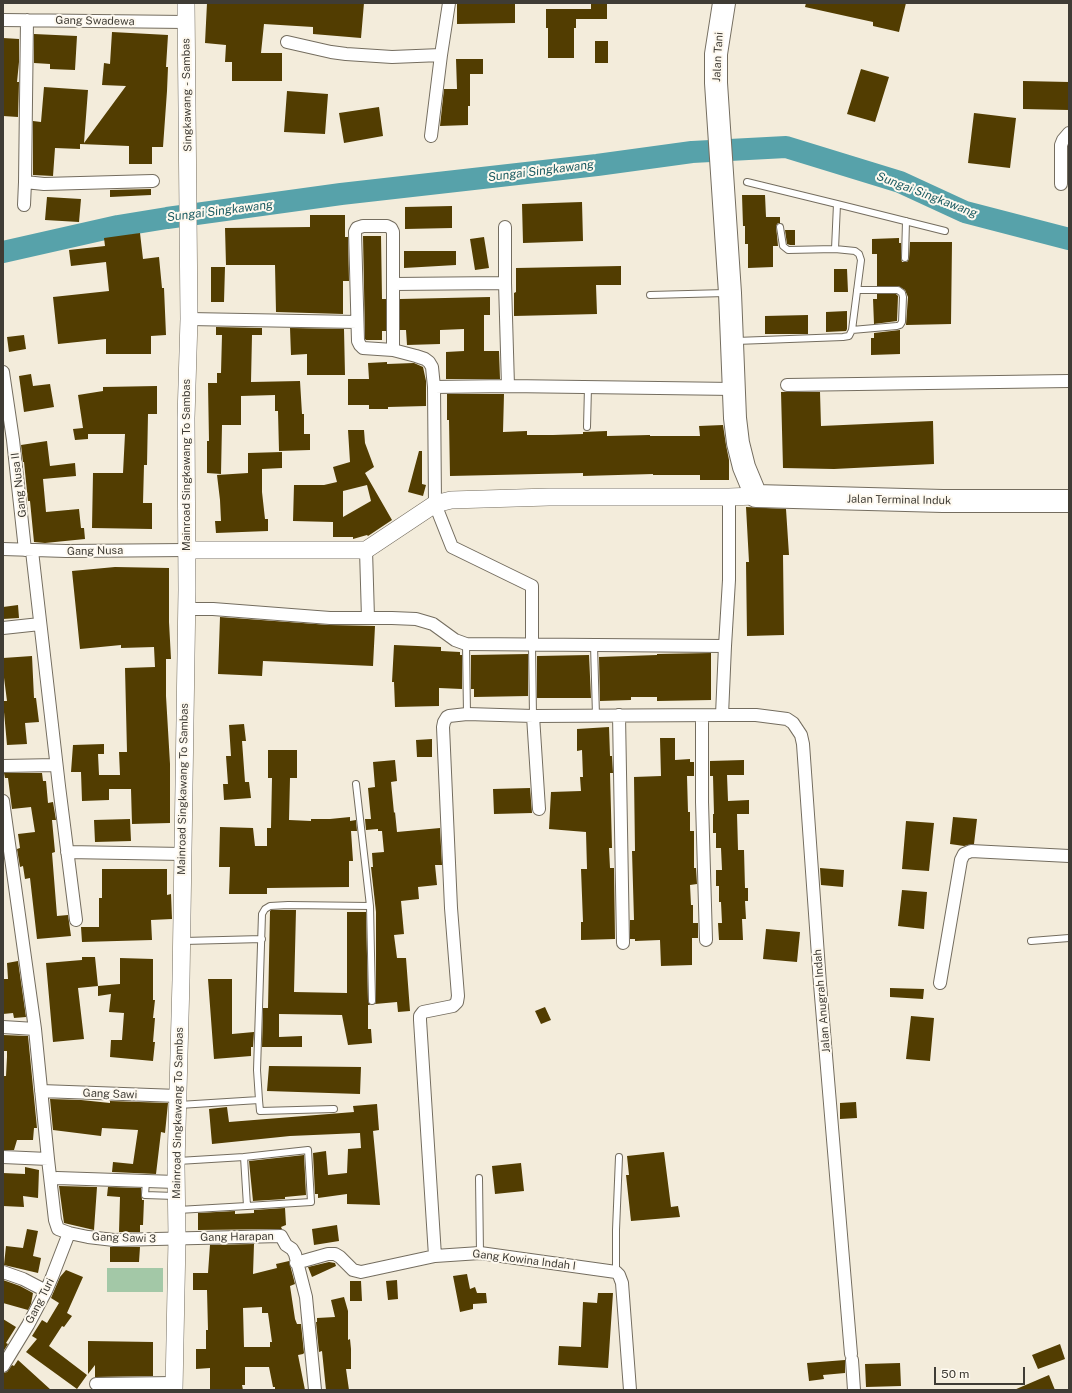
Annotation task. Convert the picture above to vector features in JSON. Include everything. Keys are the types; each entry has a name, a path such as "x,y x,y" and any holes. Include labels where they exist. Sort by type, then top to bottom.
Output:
{"highway":[{"name":"Jalan Tani","path":"724,3 716,54 716,83 730,293 734,389 738,443 744,467 756,496"},
{"name":"Jalan Terminal Induk","path":"756,496 943,501 1069,501"}],"street":[{"name":"Singkawang - Sambas","path":"186,3 188,187"},
{"path":"431,136 449,3"},
{"name":"Gang Swadewa","path":"3,20 186,22"},
{"path":"24,205 26,182 28,20"},
{"path":"287,42 346,54 392,57 441,55"},
{"path":"1061,184 1061,145 1069,133"},
{"path":"26,182 44,184 153,181"},
{"name":"Mainroad Singkawang To Sambas","path":"174,1387 176,1161 181,980 186,609 186,418 189,319 188,187"},
{"path":"393,350 393,232 391,228 387,226 362,226 357,228 355,232 358,341 363,348 393,350 416,356 429,362 432,367 434,387 435,504 452,547 532,586 532,645"},
{"path":"505,226 508,386"},
{"path":"393,284 505,283"},
{"path":"189,319 357,322"},
{"name":"Gang Nusa II","path":"3,372 40,624 76,920"},
{"path":"787,385 1069,381"},
{"path":"434,387 508,386 734,389"},
{"name":"Jalan Terminal Induk","path":"435,504 451,500 495,498 756,496"},
{"path":"722,715 729,580 729,497"},
{"path":"186,550 366,550 435,504"},
{"name":"Gang Nusa","path":"3,549 186,550"},
{"path":"366,550 368,618"},
{"path":"186,609 213,609 330,618 416,619 433,624 455,640 466,644 725,646"},
{"path":"3,628 40,624"},
{"name":"Jalan Anugrah Indah","path":"435,1256 420,1016 423,1012 453,1006 457,1002 458,996 451,908 443,727 447,717 467,714 533,716 702,716 756,714 787,718 793,723 801,735 803,744 820,984 854,1390"},
{"path":"619,715 623,943"},
{"path":"533,716 539,808"},
{"path":"702,716 702,802 706,940"},
{"path":"3,766 56,765"},
{"path":"3,800 8,872 35,1029 48,1158 3,1157"},
{"path":"940,983 961,860 964,854 971,851 1069,856"},
{"path":"67,852 183,854"},
{"path":"3,1027 35,1029"},
{"name":"Gang Sawi","path":"41,1092 178,1101"},
{"name":"Gang Sawi 3","path":"48,1158 54,1220 58,1229 88,1237 114,1240 176,1238"},
{"path":"57,1178 146,1181 176,1196"},
{"name":"Gang Turi","path":"3,1366 28,1325 46,1290 69,1233"},
{"name":"Gang Harapan","path":"176,1238 281,1236 286,1245 292,1249 295,1254 296,1263 308,1305 315,1390"},
{"name":"Gang Kowina Indah I","path":"296,1263 328,1254 335,1254 347,1263 352,1270 361,1272 435,1256 480,1253 616,1272"},
{"path":"3,1272 23,1279 46,1290"},
{"path":"616,1272 620,1276 622,1283 630,1390"},
{"path":"96,1384 174,1387"}],"lane":[{"path":"747,182 945,230"},
{"path":"835,249 837,204"},
{"path":"905,258 906,221"},
{"path":"732,342 843,337 849,336 852,330 861,260 859,254 855,251 835,249 788,250 784,246 780,227"},
{"path":"852,330 897,326 902,322 902,292 898,290 857,290"},
{"path":"650,295 730,293"},
{"path":"587,427 588,388"},
{"path":"466,644 467,714"},
{"path":"532,645 533,716"},
{"path":"594,645 596,716"},
{"path":"356,784 370,906 372,1001"},
{"path":"334,1109 260,1111 257,1070 262,914 265,909 270,906 370,906"},
{"path":"1031,941 1069,938"},
{"path":"181,942 262,940"},
{"path":"178,1101 259,1100"},
{"path":"176,1161 244,1157 308,1150 311,1202 247,1206 176,1196"},
{"path":"244,1157 247,1206"},
{"path":"616,1272 619,1157"},
{"path":"479,1178 480,1253"}],"green space":[{"path":"107,1268 163,1268 163,1292 107,1292"}],"building":[{"path":"207,3 364,3 361,38 313,34 313,27 264,24 261,53 282,53 282,81 232,81 232,62 225,62 226,45 205,43"},
{"path":"457,3 515,3 515,23 457,24"},
{"path":"591,3 607,3 607,19 576,19 576,28 574,28 574,58 548,58 548,28 546,28 546,9 591,9"},
{"path":"806,3 906,3 899,32 873,26 873,22 805,7"},
{"path":"112,32 168,35 166,67 168,67 167,91 163,147 152,147 152,164 129,164 129,146 80,144 80,149 55,148 53,176 33,175 33,121 41,122 44,87 88,90 84,143 126,86 102,85 104,63 110,64"},
{"path":"34,34 77,36 75,70 50,69 50,64 34,63"},
{"path":"3,38 19,39 17,82 19,82 18,117 3,116"},
{"path":"595,41 608,41 608,63 595,63"},
{"path":"456,59 483,59 483,74 470,74 470,106 468,106 468,125 440,126 444,89 457,89"},
{"path":"861,69 889,77 875,122 847,114"},
{"path":"1023,81 1069,82 1069,110 1023,109"},
{"path":"287,91 328,94 325,134 284,132"},
{"path":"379,107 383,136 344,143 339,113"},
{"path":"974,113 1016,118 1010,168 968,163"},
{"path":"151,189 151,195 110,197 110,190"},
{"path":"742,195 765,195 766,217 780,217 780,223 776,226 778,246 773,246 773,267 748,268 748,244 745,244"},
{"path":"47,197 81,199 79,222 45,220"},
{"path":"582,202 583,241 523,243 522,204"},
{"path":"452,206 452,228 405,229 405,207"},
{"path":"310,215 345,215 345,237 348,237 349,281 343,281 343,314 276,312 275,265 226,265 225,228 310,227"},
{"path":"785,230 795,230 795,245 787,244"},
{"path":"140,233 143,259 159,257 162,288 164,288 166,335 151,336 151,354 106,354 106,339 58,344 53,297 109,291 106,262 71,266 69,250 105,246 104,238"},
{"path":"363,236 381,236 382,299 386,299 386,331 382,331 382,340 365,339"},
{"path":"484,237 489,268 475,270 470,239"},
{"path":"899,238 899,243 901,243 902,262 907,262 909,259 910,242 952,242 951,324 906,325 908,297 905,290 898,286 877,286 877,254 872,254 872,239"},
{"path":"404,251 456,251 456,265 404,268"},
{"path":"621,266 621,285 596,285 597,314 514,316 516,268"},
{"path":"211,267 225,267 224,302 211,302"},
{"path":"834,269 847,269 848,292 834,292"},
{"path":"877,294 896,294 898,296 897,321 874,324 873,299 877,299"},
{"path":"490,297 490,315 484,315 484,351 499,351 500,379 446,379 446,352 464,351 464,329 440,330 440,344 407,345 406,330 400,330 400,299"},
{"path":"847,311 846,331 826,332 826,312"},
{"path":"808,315 808,334 765,334 765,316"},
{"path":"216,327 262,328 262,335 252,335 251,382 300,381 302,414 304,414 304,434 310,434 310,450 279,451 278,411 275,411 275,395 241,396 241,425 222,425 221,474 207,473 207,441 209,441 208,383 217,383 217,373 221,373 222,335 216,335"},
{"path":"290,328 344,329 345,375 307,375 307,354 291,355"},
{"path":"900,330 900,354 871,355 871,338 874,338 874,333"},
{"path":"24,335 26,349 9,352 7,337"},
{"path":"387,362 387,364 414,363 423,367 426,381 426,406 369,409 369,405 348,405 348,379 369,379 368,363"},
{"path":"31,374 33,386 50,384 54,407 24,412 19,376"},
{"path":"157,386 157,414 148,414 147,465 144,465 143,503 152,503 152,529 92,528 93,473 123,473 125,434 88,434 88,439 75,440 73,429 83,428 78,395 103,391 103,387"},
{"path":"781,392 820,392 821,426 933,421 934,464 834,469 783,468"},
{"path":"447,394 504,394 503,432 527,431 527,435 583,434 583,432 607,431 607,436 700,436 699,426 723,425 729,460 729,480 700,480 700,475 653,474 583,476 583,473 450,476"},
{"path":"348,430 364,430 365,443 374,467 365,473 392,520 368,536 353,539 353,537 333,537 333,522 293,521 294,485 324,485 337,482 333,467 350,462","holes":["367,485 371,501 343,517 343,491"]},
{"path":"47,441 50,466 75,463 76,476 43,479 46,512 79,509 81,528 84,528 85,539 45,543 34,542 30,501 28,501 21,445"},
{"path":"419,451 422,451 422,484 426,485 423,496 408,492"},
{"path":"282,452 282,468 262,469 262,492 265,519 268,519 268,531 216,533 215,521 221,521 217,475 248,473 248,453"},
{"path":"746,507 786,509 789,555 783,555 784,635 747,636 746,562 749,562"},
{"path":"115,567 169,568 171,659 166,659 166,696 170,764 170,823 132,824 131,789 109,789 109,800 82,801 81,772 71,772 73,745 104,744 104,754 98,754 99,775 120,775 119,752 127,752 125,668 155,667 154,647 121,648 121,645 80,649 72,571"},
{"path":"18,605 19,618 3,619 3,607"},
{"path":"220,617 329,625 375,626 373,666 263,661 262,676 218,674"},
{"path":"394,645 441,647 441,651 460,652 460,655 462,655 462,689 439,688 439,706 395,707 394,682 392,682"},
{"path":"711,653 711,700 657,701 657,697 631,697 631,700 600,701 599,657"},
{"path":"528,654 528,696 474,697 474,689 471,689 471,655"},
{"path":"589,655 591,698 537,698 537,656"},
{"path":"32,656 34,698 36,698 39,722 25,723 27,744 7,745 3,701 7,701 3,658"},
{"path":"244,724 246,741 242,741 245,782 249,782 251,798 224,800 223,784 228,784 226,756 231,756 229,725"},
{"path":"609,727 610,756 612,756 613,773 610,773 612,848 609,848 610,868 614,868 615,939 581,940 581,922 583,922 581,869 587,869 586,832 549,829 551,792 581,791 580,777 583,777 582,750 577,751 577,729"},
{"path":"660,738 675,738 675,760 690,759 690,762 694,762 694,776 687,776 688,812 690,812 690,831 694,831 694,868 696,868 697,884 690,885 691,905 693,905 693,923 698,923 698,938 692,938 692,965 661,966 660,940 635,941 635,939 630,939 630,920 634,920 632,851 635,851 634,777 661,776"},
{"path":"432,739 432,757 417,757 416,740"},
{"path":"268,750 297,750 297,778 290,778 289,820 311,821 311,819 350,817 350,821 356,820 357,831 351,831 353,861 349,861 349,887 267,888 267,894 229,894 230,867 219,867 220,827 253,828 255,846 267,846 267,828 271,828 272,778 268,778"},
{"path":"395,760 397,781 391,782 397,832 440,828 442,865 435,865 437,885 418,887 419,899 401,901 404,934 394,935 397,958 406,958 410,1011 398,1012 397,1002 375,1004 376,912 371,867 373,867 372,853 384,852 382,831 378,831 378,829 366,830 365,819 371,819 368,788 375,787 373,762"},
{"path":"744,760 744,775 727,775 728,801 749,800 749,814 737,814 738,850 744,850 745,888 748,888 748,901 745,901 746,919 742,919 743,940 719,940 718,923 722,923 721,902 719,902 719,886 716,886 716,870 722,870 721,848 716,848 716,833 713,833 713,776 710,776 710,761"},
{"path":"4,773 42,773 43,781 46,781 48,803 53,802 56,820 52,820 55,852 52,853 57,916 68,915 71,936 37,939 30,878 25,879 23,866 20,867 17,849 20,848 18,834 35,832 31,807 12,809 8,778 5,778"},
{"path":"530,788 532,813 494,814 493,789"},
{"path":"953,817 977,819 974,844 964,846 950,844"},
{"path":"130,819 131,841 95,842 94,820"},
{"path":"906,821 934,823 929,871 902,869"},
{"path":"820,868 844,870 843,887 821,885"},
{"path":"102,869 167,869 167,895 171,894 172,919 151,920 152,940 82,942 81,927 99,927 99,898 102,898"},
{"path":"902,890 927,892 924,929 898,926"},
{"path":"271,910 296,910 294,992 347,993 347,912 366,912 368,1001 370,1005 368,1005 368,1029 371,1029 372,1043 348,1045 342,1015 279,1014 279,1037 302,1036 302,1047 262,1047 263,1008 268,1008"},
{"path":"766,929 800,932 797,962 763,959"},
{"path":"82,957 95,957 98,986 78,988 84,1039 53,1042 46,963 82,960"},
{"path":"120,958 153,959 153,1000 155,1000 153,1018 155,1018 153,1042 155,1042 153,1061 110,1057 111,1040 122,1040 124,1013 109,1012 111,994 98,996 98,986 120,984"},
{"path":"18,961 26,1017 14,1018 13,1013 3,1014 3,979 8,979 7,963"},
{"path":"208,979 232,979 232,1034 254,1032 251,1056 214,1059"},
{"path":"890,988 924,989 923,999 890,997"},
{"path":"545,1007 551,1020 541,1024 535,1011"},
{"path":"911,1016 934,1018 930,1061 906,1059"},
{"path":"3,1035 28,1036 37,1128 34,1128 33,1140 17,1140 14,1150 3,1150 3,1076 6,1076 7,1051 3,1051"},
{"path":"269,1066 361,1067 360,1094 267,1091"},
{"path":"50,1099 110,1103 110,1101 168,1103 165,1133 161,1132 156,1174 112,1172 113,1162 133,1164 138,1130 102,1128 101,1136 53,1130"},
{"path":"856,1102 857,1118 840,1119 840,1103"},
{"path":"377,1104 379,1130 373,1131 380,1205 347,1204 347,1194 318,1198 318,1194 315,1194 313,1153 326,1151 328,1175 347,1173 348,1149 361,1148 360,1133 290,1136 212,1144 209,1109 227,1107 229,1122 354,1112 353,1106"},
{"path":"664,1152 671,1207 678,1206 680,1217 631,1221 626,1175 629,1175 627,1156"},
{"path":"304,1155 306,1195 285,1197 285,1199 253,1201 249,1161"},
{"path":"521,1163 524,1191 495,1194 492,1166"},
{"path":"25,1167 39,1170 38,1198 23,1196 24,1207 3,1206 3,1173 25,1174"},
{"path":"59,1186 97,1187 94,1230 64,1223"},
{"path":"108,1187 141,1188 142,1200 144,1200 143,1225 140,1225 140,1232 119,1232 120,1197 107,1196"},
{"path":"285,1208 286,1225 281,1227 282,1229 198,1230 198,1213 235,1211 235,1214 254,1213 254,1210"},
{"path":"337,1225 339,1241 314,1245 312,1229"},
{"path":"27,1229 38,1231 33,1256 41,1258 38,1273 4,1265 6,1246 23,1248"},
{"path":"254,1244 253,1274 277,1268 276,1264 289,1261 295,1284 290,1286 295,1319 297,1324 301,1324 304,1353 298,1355 305,1390 275,1390 269,1367 245,1367 245,1385 242,1385 243,1390 210,1390 210,1368 196,1369 196,1349 206,1349 206,1330 208,1330 207,1290 193,1290 193,1273 208,1273 210,1245","holes":["262,1307 262,1313 268,1313 272,1342 270,1342 270,1347 244,1347 243,1308"]},
{"path":"110,1247 140,1247 139,1262 110,1262"},
{"path":"329,1262 335,1263 336,1266 312,1277 308,1267"},
{"path":"66,1270 83,1277 67,1313 72,1316 64,1327 62,1326 49,1346 87,1375 77,1389 26,1352 37,1339 32,1336 42,1320 47,1323 59,1303 51,1298 60,1277"},
{"path":"467,1274 470,1289 475,1287 477,1293 486,1293 487,1303 473,1304 473,1309 460,1312 453,1276"},
{"path":"3,1280 20,1286 33,1293 28,1310 3,1303"},
{"path":"397,1280 398,1299 388,1300 386,1281"},
{"path":"350,1281 361,1281 362,1301 350,1301"},
{"path":"598,1293 613,1293 608,1368 558,1365 559,1346 581,1347 583,1302 597,1303"},
{"path":"344,1297 348,1311 348,1340 350,1339 351,1349 351,1369 346,1369 349,1390 326,1390 322,1351 319,1352 316,1322 317,1318 335,1317 331,1300"},
{"path":"3,1319 16,1327 6,1343 8,1344 3,1352"},
{"path":"88,1341 153,1342 153,1376 95,1377 95,1365 88,1374"},
{"path":"1060,1344 1065,1359 1038,1369 1032,1355"},
{"path":"18,1360 51,1390 3,1390 3,1373 7,1372 12,1365 14,1366"},
{"path":"845,1360 845,1373 823,1375 824,1379 809,1381 807,1363"},
{"path":"900,1363 901,1386 866,1387 865,1364"},
{"path":"1049,1375 1055,1390 1014,1390"}],"waterway":[{"name":"Sungai Singkawang","path":"3,252 118,226 341,194 597,165 692,152 786,147 900,182 965,212 1069,239"}]}
